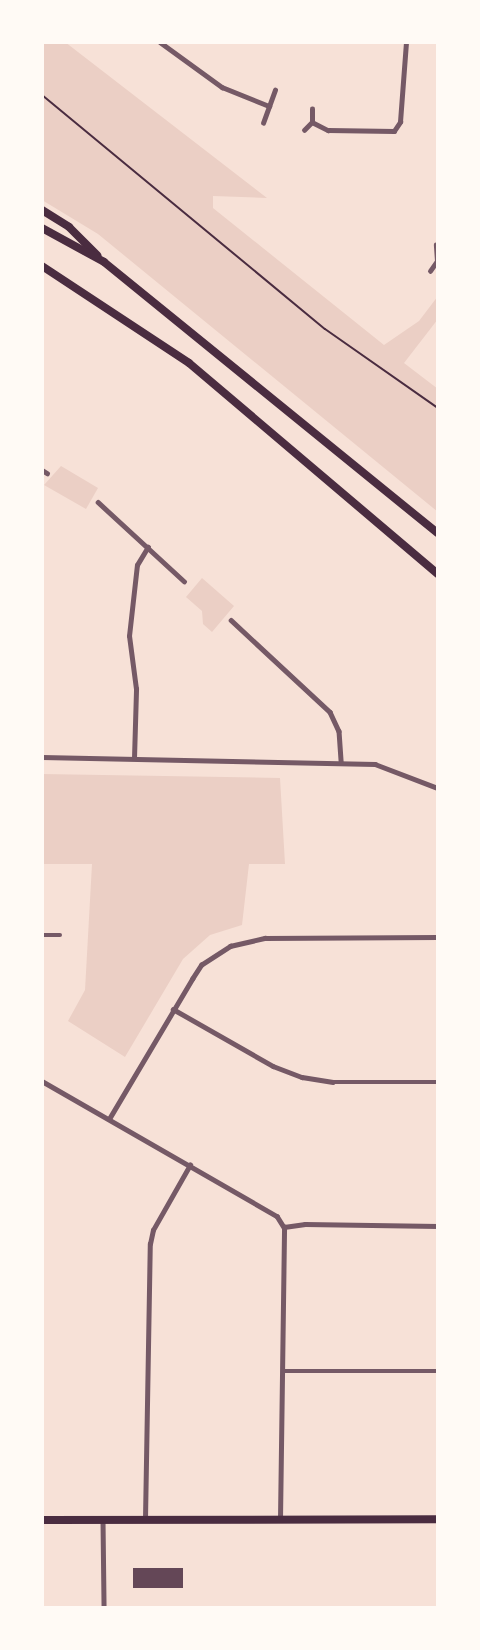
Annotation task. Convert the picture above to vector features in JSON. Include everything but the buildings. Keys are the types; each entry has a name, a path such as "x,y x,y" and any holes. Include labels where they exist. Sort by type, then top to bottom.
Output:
{"highway":[{"path":"42,210 69,227 104,261 438,533"},
{"path":"42,228 104,261"},
{"path":"42,266 189,363 438,574"}],"main road":[{"path":"42,1520 438,1519"}],"street":[{"path":"160,42 222,87 269,106"},
{"path":"312,122 327,130 394,131 400,122 406,42"},
{"path":"263,123 275,90"},
{"path":"304,130 312,122 312,109"},
{"path":"430,271 438,261 436,245"},
{"path":"98,502 184,581"},
{"path":"134,758 136,689 129,636 137,566 148,547"},
{"path":"231,620 324,704 339,731 341,762"},
{"path":"42,757 341,762 400,771 438,788"},
{"path":"42,935 60,935"},
{"path":"109,1119 201,965 245,941 438,937"},
{"path":"173,1009 273,1066 302,1077 333,1082 438,1082"},
{"path":"42,1081 277,1216 284,1227 280,1519"},
{"path":"145,1519 150,1244 153,1230 190,1166"},
{"path":"284,1227 305,1224 438,1226"},
{"path":"283,1371 438,1371"},
{"path":"103,1520 104,1608"}],"path":[{"path":"42,95 325,329 389,370 438,408"}],"shaded area":[{"path":"42,42 65,42 267,198 213,196 213,208 384,345 419,321 438,296 438,319 404,363 438,389 438,512 98,234 42,200"},
{"path":"61,466 98,488 86,509 44,485"},
{"path":"202,578 234,606 212,632 203,624 202,611 186,597"},
{"path":"42,774 280,778 285,864 249,864 242,925 210,935 183,959 125,1057 68,1021 85,990 92,864 42,864"}]}
